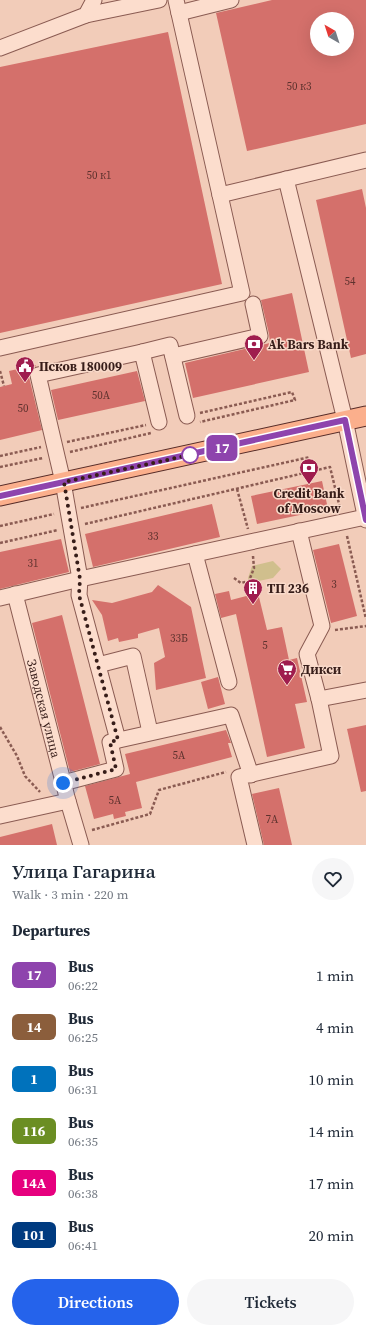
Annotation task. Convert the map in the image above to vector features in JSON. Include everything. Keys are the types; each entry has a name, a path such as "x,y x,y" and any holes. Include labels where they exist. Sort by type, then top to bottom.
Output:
{"main road":[{"path":"0,496 366,416"}],"street":[{"path":"86,15 94,0"},
{"path":"0,48 86,15 158,0"},
{"path":"0,348 242,293 178,6 232,0"},
{"path":"220,194 366,160"},
{"path":"0,598 344,521 366,518 345,420 286,179"},
{"path":"172,356 260,336 253,304"},
{"path":"118,740 79,595 80,579 64,482 38,375 170,345 191,419"},
{"path":"142,352 158,427"},
{"path":"245,776 331,756 307,654 322,626 299,531"},
{"path":"195,554 229,682"},
{"name":"Заводская улица","path":"15,594 63,783 63,802 79,839"},
{"path":"98,665 133,656 150,732"},
{"path":"319,700 366,690"},
{"path":"63,783 116,769 110,742 231,715 245,776 255,845"},
{"path":"0,816 63,802"}],"path":[{"path":"0,371 4,386"},
{"path":"191,419 295,400 292,392"},
{"path":"0,466 57,455 158,427"},
{"path":"0,526 310,457"},
{"path":"0,543 330,467 366,619"},
{"path":"318,632 366,626"},
{"path":"0,727 25,776 44,796 63,802"},
{"path":"79,839 150,814 159,790 229,772 245,776"}],"shaded area":[{"path":"273,561 281,569 273,578 249,583 248,578 252,566"}],"building":[{"path":"272,0 366,0 366,124 247,151 216,13"},
{"path":"168,32 222,284 0,333 0,67"},
{"path":"362,189 366,208 366,354 351,358 316,200"},
{"path":"292,293 309,372 193,398 185,363 270,343 261,300"},
{"path":"36,366 30,372 29,377 42,430 0,440 0,387 12,384 9,371"},
{"path":"137,371 145,401 58,420 51,390"},
{"path":"322,481 328,509 257,524 251,496"},
{"path":"212,504 220,537 93,567 85,534"},
{"path":"61,539 69,572 0,589 0,552"},
{"path":"339,544 357,616 331,623 313,550"},
{"path":"158,585 191,607 206,678 156,690 154,663 165,657 159,628 138,634 138,638 119,642 118,638 108,641 102,615 92,600 112,603 152,592"},
{"path":"229,591 231,600 258,593 267,630 282,627 289,660 297,658 307,702 295,704 305,748 267,757 236,614 221,618 215,594"},
{"path":"62,615 100,764 70,772 32,623"},
{"path":"218,677 225,704 208,709 201,682"},
{"path":"366,725 366,791 361,792 347,729"},
{"path":"226,730 231,743 228,743 232,757 136,782 142,808 125,812 126,816 114,819 113,814 94,819 85,786 130,774 125,754"},
{"path":"279,788 292,845 264,845 252,794"},
{"path":"52,824 57,845 0,845 0,837"}],"bus line":[{"name":"17","path":"0,496 345,420 366,520"}],"place":[{"name":"Ak Bars Bank","path":"254,361"},
{"name":"Псков 180009","path":"25,383"},
{"name":"Credit Bank of Moscow","path":"309,485"},
{"name":"ТП 236","path":"253,605"},
{"name":"Дикси","path":"287,686"}],"route":[{"path":"63,783 116,769 110,742 118,740 79,595 80,579 64,482 190,455"}]}
